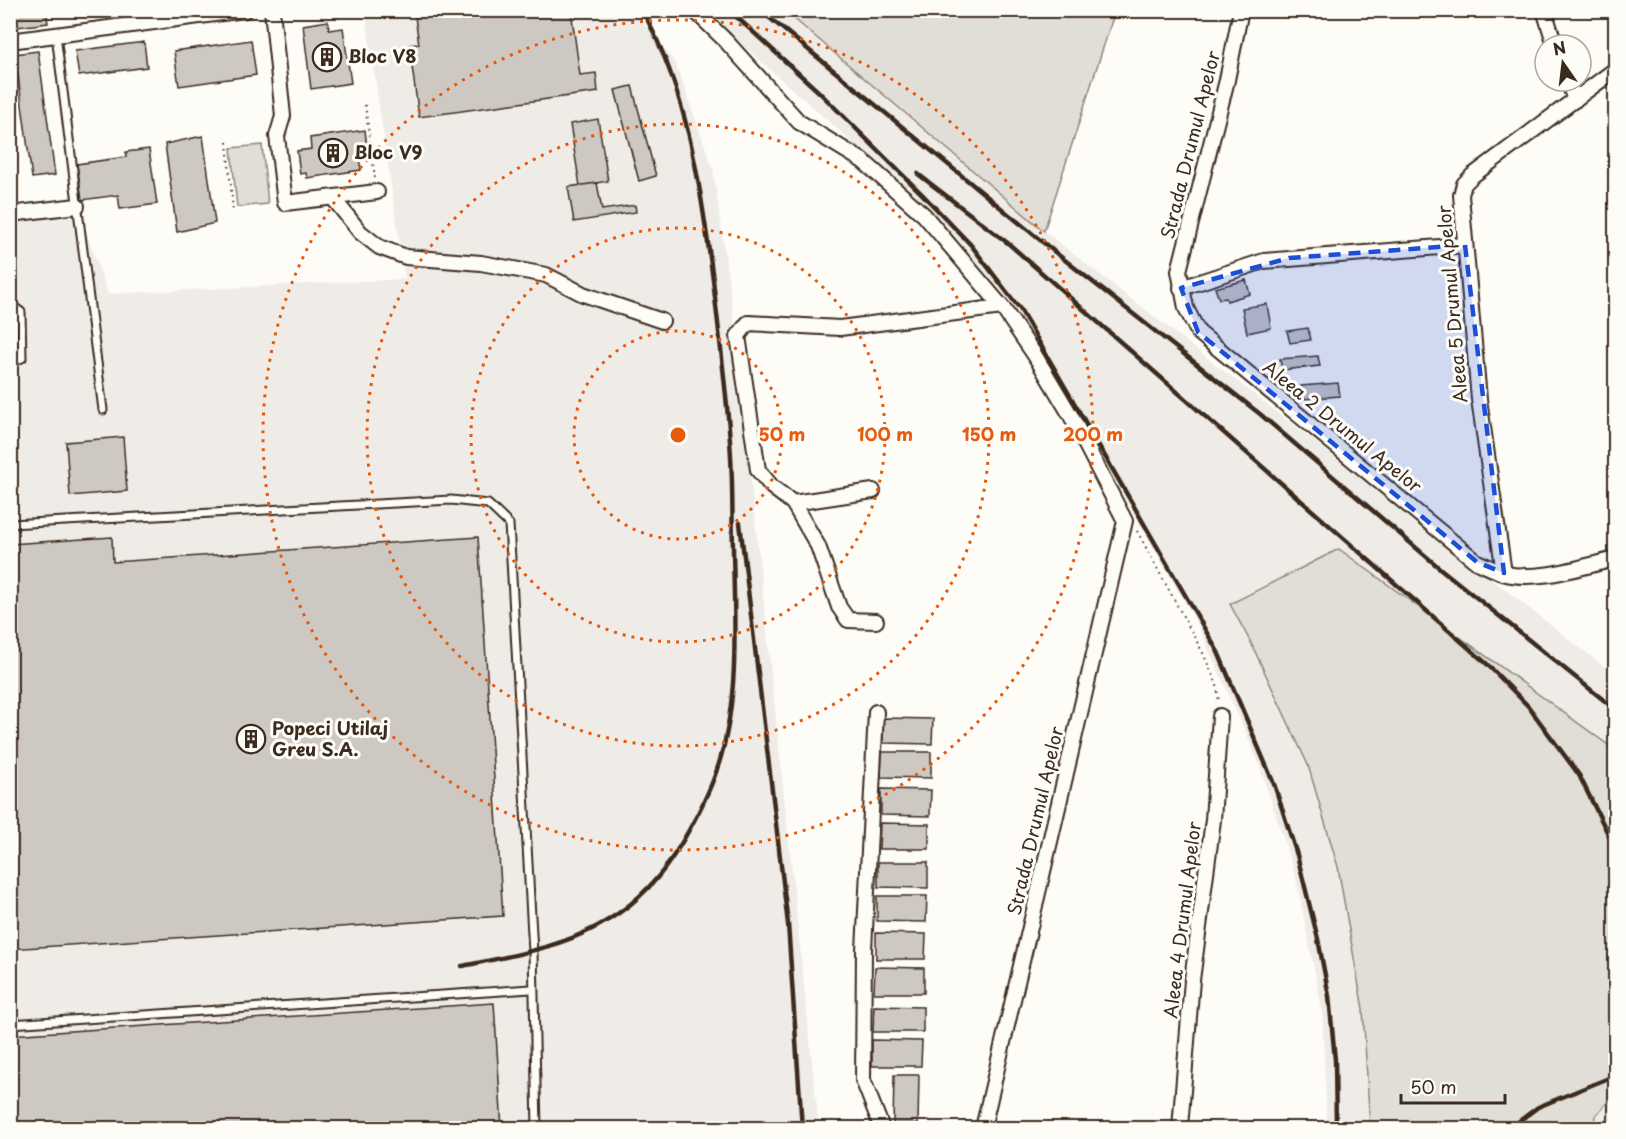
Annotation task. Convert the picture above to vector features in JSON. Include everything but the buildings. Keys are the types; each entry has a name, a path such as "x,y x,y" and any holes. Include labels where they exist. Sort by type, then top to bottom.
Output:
{"street":[{"path":"10,41 245,10"},
{"path":"272,10 283,116 277,136 285,203 377,192"},
{"path":"694,10 725,40 799,122 863,161 924,215 1002,307 1034,354 1071,416 1125,521"},
{"name":"Strada Drumul Apelor","path":"1181,288 1179,271 1182,252 1227,80 1241,10"},
{"path":"1544,10 1551,33"},
{"name":"Aleea 5 Drumul Apelor","path":"1504,573 1479,399 1461,195 1464,184 1616,69"},
{"path":"1572,93 1575,100"},
{"path":"333,198 360,232 379,247 406,257 470,261 546,275 583,294 662,321"},
{"path":"10,214 77,206"},
{"path":"1181,288 1264,261 1465,245"},
{"name":"Aleea 2 Drumul Apelor","path":"1181,288 1198,332 1477,561 1504,573"},
{"path":"876,621 848,620 839,607 818,546 793,503 758,470 738,336 748,322 840,328 1002,307"},
{"path":"793,503 873,491"},
{"name":"Strada Drumul Apelor","path":"983,1128 1125,521"},
{"path":"1504,573 1538,575 1616,559"},
{"path":"876,712 864,950 863,1080 882,1128"},
{"name":"Aleea 4 Drumul Apelor","path":"1180,1128 1192,980 1213,820 1220,716"}],"lane":[{"path":"56,35 103,410"},
{"path":"10,304 21,312 22,358 10,363"},
{"path":"10,524 451,500 488,504 509,524 533,952 531,989 537,1128"},
{"path":"10,1024 531,989"}],"path":[{"path":"365,105 377,192"},
{"path":"227,142 233,212"},
{"path":"1125,521 1139,532 1193,632 1216,685 1220,716"}],"highlighted area":[{"path":"1465,245 1504,573 1477,562 1198,332 1181,288 1289,258"}],"shaded area":[{"path":"365,11 634,11 676,64 713,169 734,320 819,1128 11,1128 10,214 77,206 108,294 405,279"},
{"path":"704,11 783,11 1044,231 1615,675 1615,750 1596,734 1230,604 1251,643 1308,765 1338,867 1363,1009 1370,1128 1327,1128 1322,1009 1296,878 1258,761 1197,623 1034,342 908,192"},
{"path":"785,11 1115,11 1044,231"},
{"path":"262,145 268,204 237,207 231,148"},
{"path":"1339,549 1615,750 1615,1094 1596,1115 1595,1128 1370,1128 1363,1009 1338,867 1308,765 1251,643 1230,604"},
{"path":"1615,1094 1615,1128 1595,1128 1596,1115"}],"railway":[{"path":"462,966 516,955 568,940 615,916 637,899 666,867 693,822 720,760 731,708 735,627 731,454 713,280 697,176 682,107 658,41 642,10"},
{"path":"729,10 819,92 923,195 971,245 1020,309 1218,652 1274,784 1297,855 1318,939 1329,996 1335,1060 1336,1128"},
{"path":"760,10 1056,253 1260,414 1442,570 1616,710"},
{"path":"918,174 1009,244 1487,664 1528,706 1579,775 1616,850"},
{"path":"740,523 788,924 802,1128"},
{"path":"1510,1128 1538,1107 1616,1075"}],"place":[{"name":"Bloc V8","path":"327,57"},
{"name":"Bloc V9","path":"333,153"},
{"name":"Popeci Utilaj Greu S.A.","path":"251,739"}]}
